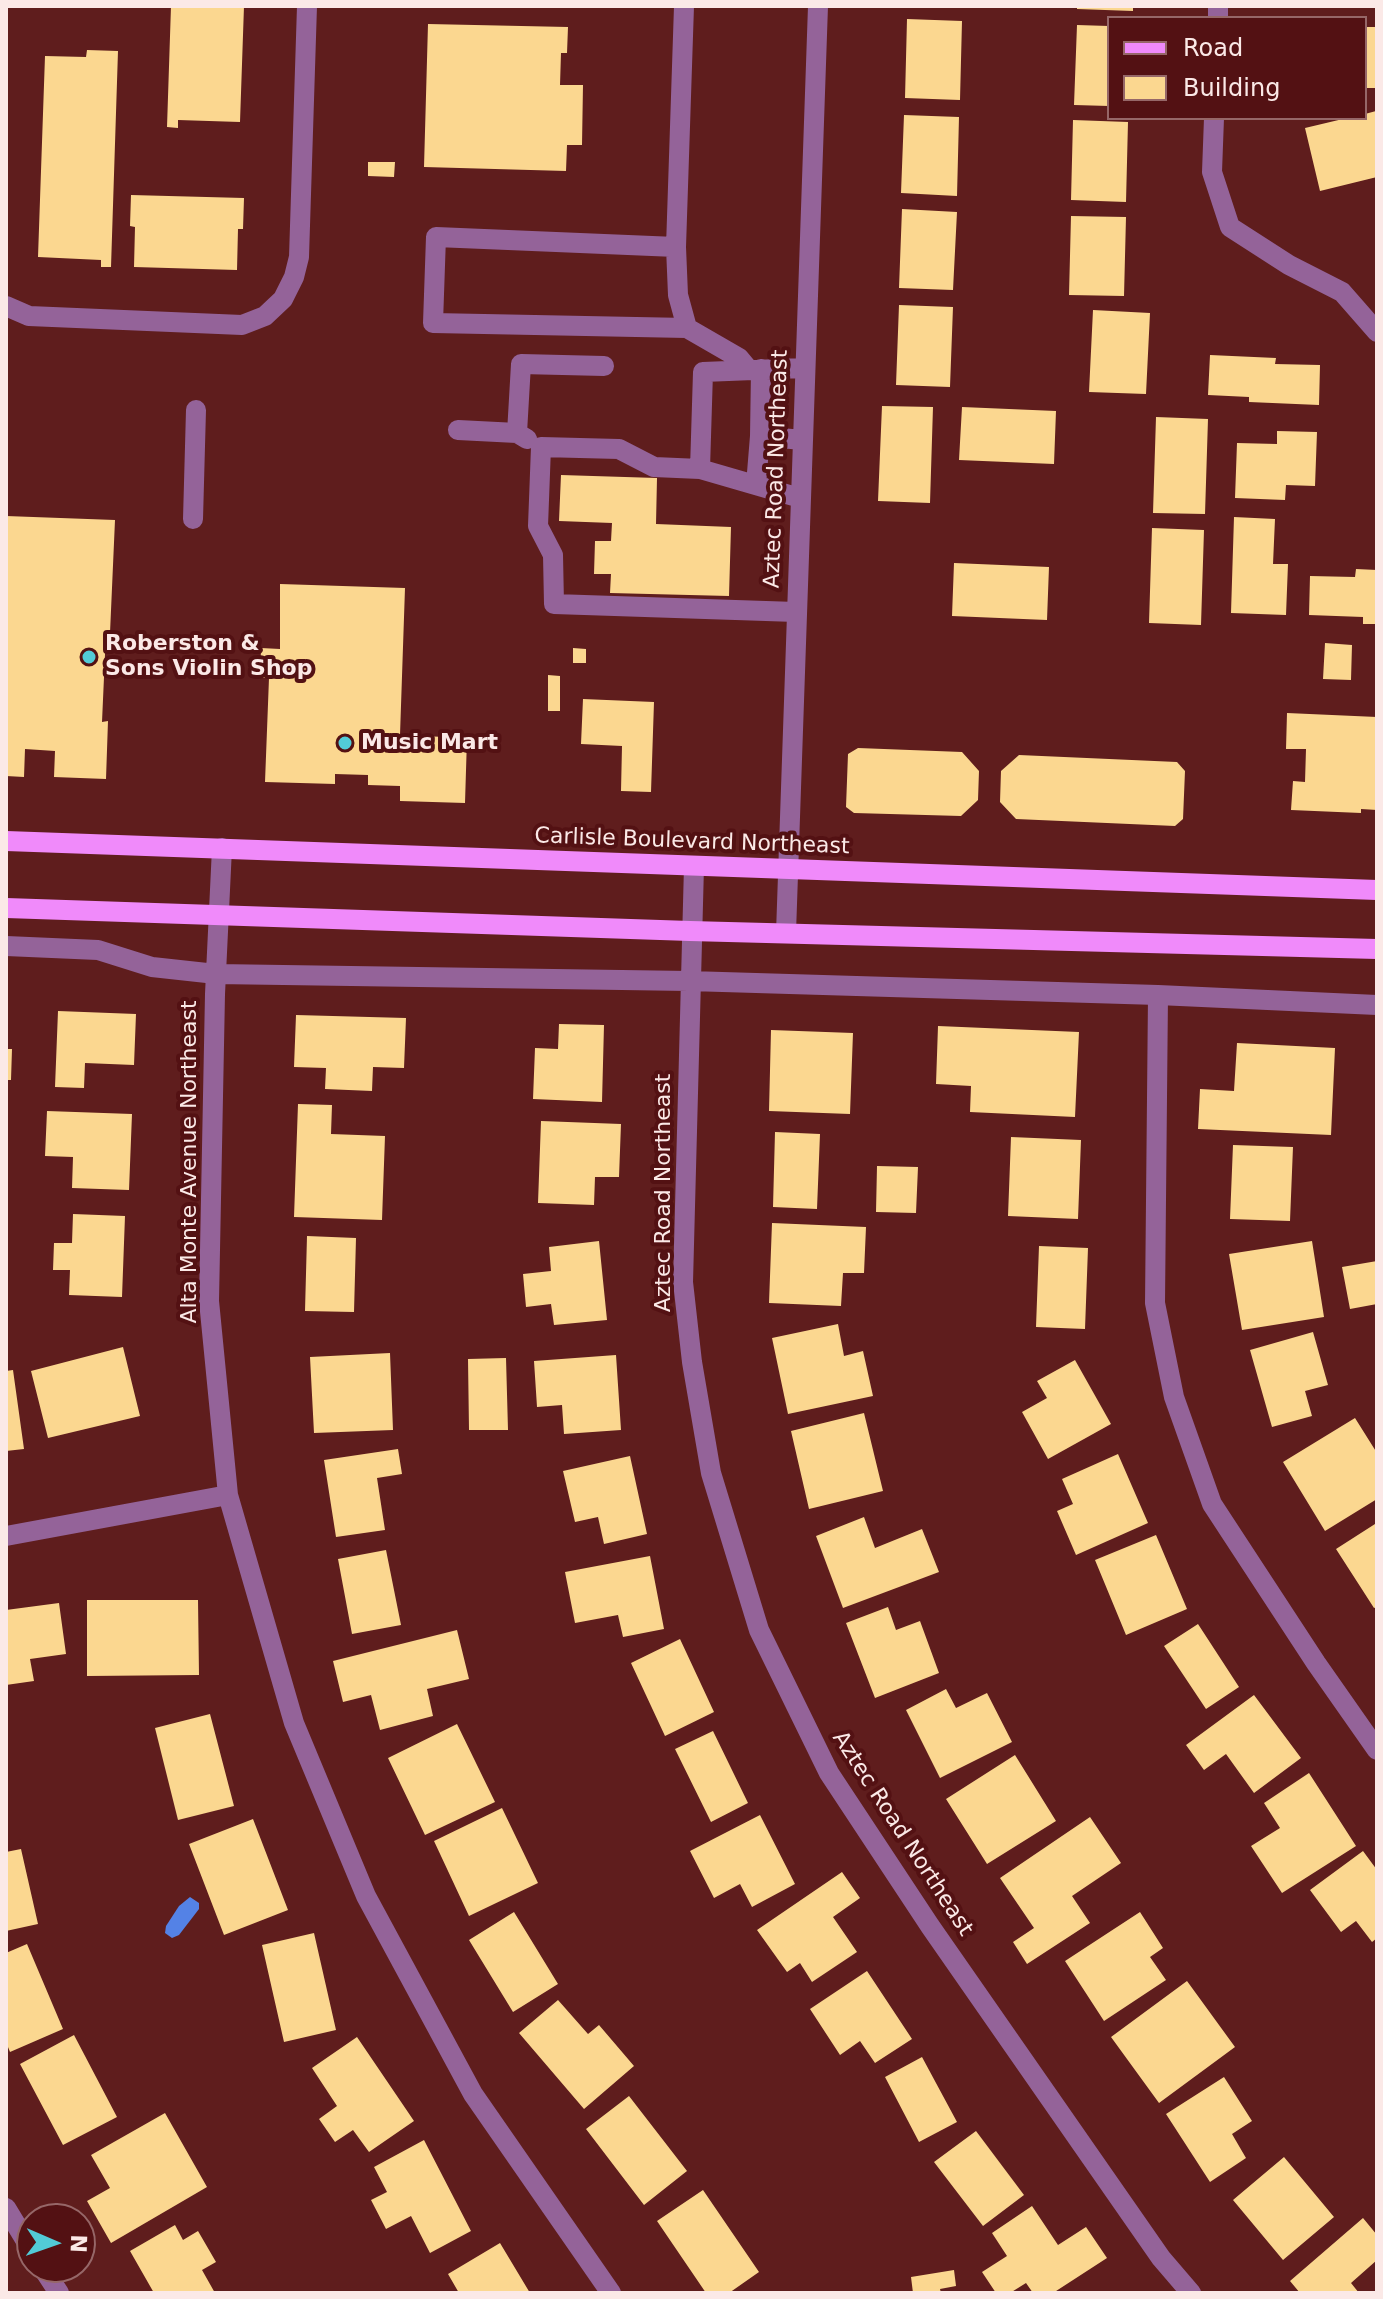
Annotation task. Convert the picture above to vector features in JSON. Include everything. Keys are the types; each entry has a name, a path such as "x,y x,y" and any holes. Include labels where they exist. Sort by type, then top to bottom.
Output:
{"main road":[{"name":"Carlisle Boulevard Northeast","path":"6,841 1377,890"},
{"path":"6,908 690,931 1377,949"}],"street":[{"path":"6,306 29,316 242,325 265,316 283,299 294,277 299,257 307,6"},
{"path":"684,6 676,247 678,295 687,328"},
{"name":"Aztec Road Northeast","path":"786,933 818,6"},
{"path":"1214,120 1212,172 1230,227 1289,265 1342,292 1377,332"},
{"path":"676,247 436,237 433,323 687,328 755,369"},
{"path":"517,433 521,364 604,366"},
{"path":"700,469 703,372 804,368"},
{"path":"755,369 760,436 756,485"},
{"path":"193,519 196,410"},
{"path":"458,430 517,433 541,447 619,449 654,467 700,469 800,498"},
{"path":"760,436 802,440"},
{"path":"541,447 538,526 553,555 554,604 796,612"},
{"name":"Alta Monte Avenue Northeast","path":"222,848 209,1301 228,1495 294,1723 366,1896 473,2094 611,2293"},
{"name":"Aztec Road Northeast","path":"694,866 683,1282 692,1362 711,1473 759,1630 829,1773 930,1926 1116,2194 1161,2258 1191,2293"},
{"path":"6,946 98,950 152,967 216,974 689,981 1377,1005"},
{"path":"1158,995 1155,1303 1174,1397 1212,1504 1377,1750"},
{"path":"6,1536 228,1495"}],"water":[{"path":"190,1897 199,1903 199,1909 179,1935 172,1938 165,1933 166,1926 179,1906"}],"building":[{"path":"171,6 244,6 240,122 178,120 178,128 167,127"},
{"path":"1077,6 1133,6 1133,11 1077,9"},
{"path":"907,19 962,21 960,100 905,98"},
{"path":"428,24 568,27 567,53 561,53 560,85 583,85 582,145 567,145 566,171 424,167"},
{"path":"1077,25 1107,26 1107,106 1074,105"},
{"path":"1367,27 1377,27 1377,88 1367,88"},
{"path":"87,50 118,51 111,267 101,267 101,260 38,257 45,56 86,57"},
{"path":"1376,111 1377,177 1320,191 1305,128 1339,120 1367,120 1367,113"},
{"path":"904,115 959,117 957,196 901,193"},
{"path":"1073,120 1128,122 1126,202 1071,200"},
{"path":"368,162 395,162 394,177 368,176"},
{"path":"131,195 244,198 243,229 238,229 237,270 134,267 135,227 130,226"},
{"path":"902,209 957,212 953,290 899,288"},
{"path":"1071,216 1126,217 1124,296 1069,295"},
{"path":"899,305 953,307 950,387 896,385"},
{"path":"1093,310 1150,313 1146,394 1089,392"},
{"path":"1210,355 1276,358 1275,364 1320,365 1319,405 1249,402 1249,397 1208,395"},
{"path":"882,406 933,407 930,503 878,501"},
{"path":"962,407 1056,411 1054,464 959,460"},
{"path":"1156,417 1208,419 1205,514 1153,513"},
{"path":"1277,431 1317,432 1315,486 1286,485 1285,500 1235,498 1237,443 1277,444"},
{"path":"561,475 657,478 656,524 731,527 729,596 610,593 611,574 594,574 595,541 611,541 612,523 559,521"},
{"path":"6,516 115,520 102,722 108,721 106,779 54,777 55,751 25,749 24,777 6,776"},
{"path":"1234,517 1275,519 1273,564 1288,564 1286,615 1231,613"},
{"path":"1152,528 1204,530 1201,625 1149,623"},
{"path":"954,563 1049,567 1047,620 952,616"},
{"path":"1356,569 1377,570 1377,624 1363,624 1363,617 1309,615 1310,576 1355,577"},
{"path":"280,584 405,588 400,735 467,738 465,803 400,801 400,786 368,785 368,775 335,774 335,784 265,782 269,678 260,678 261,648 280,649"},
{"path":"1325,643 1352,645 1351,680 1323,679"},
{"path":"573,648 586,649 586,663 573,663"},
{"path":"548,675 560,676 560,711 548,711"},
{"path":"583,699 654,702 651,792 621,791 622,746 581,744"},
{"path":"1287,713 1377,717 1377,810 1361,809 1361,813 1291,810 1293,781 1305,782 1306,749 1286,749"},
{"path":"858,748 962,752 979,771 978,800 961,816 854,813 846,807 848,754"},
{"path":"1019,755 1177,762 1185,771 1183,819 1175,826 1016,819 1000,802 1001,771"},
{"path":"58,1011 136,1014 134,1065 85,1063 84,1088 55,1087"},
{"path":"296,1015 406,1018 404,1068 373,1067 372,1091 325,1089 326,1068 294,1067"},
{"path":"559,1024 604,1025 602,1102 533,1099 535,1048 558,1049"},
{"path":"938,1026 1079,1032 1075,1117 970,1112 971,1086 936,1084"},
{"path":"771,1030 853,1033 850,1114 769,1111"},
{"path":"1237,1043 1335,1048 1331,1135 1198,1129 1200,1089 1234,1091"},
{"path":"6,1049 12,1049 11,1080 6,1080"},
{"path":"298,1104 332,1105 331,1134 385,1136 382,1220 294,1217"},
{"path":"47,1111 132,1114 129,1190 72,1188 73,1157 45,1156"},
{"path":"541,1121 621,1124 619,1177 595,1177 594,1205 538,1203"},
{"path":"775,1132 820,1134 817,1209 773,1207"},
{"path":"1011,1137 1081,1140 1078,1219 1008,1216"},
{"path":"1233,1145 1293,1147 1290,1221 1230,1219"},
{"path":"877,1166 918,1167 916,1213 876,1212"},
{"path":"73,1214 125,1216 122,1297 69,1295 70,1270 53,1270 54,1243 72,1243"},
{"path":"772,1223 866,1227 864,1273 843,1273 841,1306 769,1303"},
{"path":"307,1236 356,1238 354,1312 305,1311"},
{"path":"599,1241 607,1320 554,1325 551,1304 526,1307 523,1274 551,1271 549,1247"},
{"path":"1312,1241 1324,1317 1242,1330 1229,1254"},
{"path":"1039,1246 1088,1248 1085,1329 1036,1327"},
{"path":"1377,1261 1377,1304 1350,1309 1342,1267"},
{"path":"838,1324 844,1356 863,1351 873,1396 788,1414 772,1338"},
{"path":"1313,1332 1328,1385 1305,1391 1312,1416 1272,1427 1250,1350"},
{"path":"123,1347 140,1416 48,1438 31,1371"},
{"path":"390,1353 393,1430 314,1433 310,1357"},
{"path":"616,1355 621,1430 564,1434 562,1405 537,1407 534,1361"},
{"path":"506,1358 508,1430 469,1430 468,1359"},
{"path":"1075,1360 1111,1424 1048,1459 1022,1412 1047,1398 1037,1381"},
{"path":"13,1370 24,1449 6,1451 6,1371"},
{"path":"864,1413 883,1491 809,1509 791,1431"},
{"path":"1355,1418 1377,1453 1377,1499 1325,1531 1283,1462"},
{"path":"398,1449 402,1474 377,1478 385,1530 336,1537 324,1460"},
{"path":"1118,1454 1148,1523 1076,1555 1057,1511 1073,1504 1062,1479"},
{"path":"630,1456 647,1534 604,1544 598,1517 575,1522 563,1471"},
{"path":"864,1517 875,1548 922,1529 939,1572 843,1608 816,1536"},
{"path":"1375,1524 1377,1607 1374,1608 1336,1549"},
{"path":"1156,1535 1187,1609 1126,1635 1095,1560"},
{"path":"386,1550 401,1625 352,1634 338,1559"},
{"path":"650,1556 664,1629 623,1637 618,1615 575,1623 565,1572"},
{"path":"87,1600 198,1600 199,1675 87,1676"},
{"path":"59,1603 66,1654 30,1659 34,1681 6,1685 6,1610"},
{"path":"888,1607 896,1630 920,1621 939,1673 875,1698 846,1623"},
{"path":"1198,1624 1239,1687 1206,1709 1164,1646"},
{"path":"457,1630 469,1679 427,1689 433,1716 380,1730 371,1695 343,1702 333,1661"},
{"path":"680,1639 714,1712 665,1736 631,1663"},
{"path":"946,1689 956,1708 987,1693 1012,1742 940,1778 906,1710"},
{"path":"1254,1695 1301,1758 1254,1793 1226,1754 1204,1770 1186,1745"},
{"path":"210,1714 234,1806 178,1820 155,1728"},
{"path":"457,1724 495,1802 425,1835 388,1758"},
{"path":"713,1731 748,1803 711,1822 675,1749"},
{"path":"1015,1755 1056,1821 987,1864 946,1799"},
{"path":"1309,1773 1356,1846 1282,1893 1251,1846 1280,1828 1264,1803"},
{"path":"502,1808 538,1883 469,1916 434,1841"},
{"path":"760,1815 795,1884 752,1907 740,1884 714,1898 690,1851"},
{"path":"1090,1817 1121,1863 1072,1896 1090,1923 1027,1964 1013,1942 1034,1928 1000,1878"},
{"path":"253,1819 288,1910 224,1935 189,1844"},
{"path":"21,1849 38,1924 6,1931 6,1852"},
{"path":"1363,1851 1377,1870 1377,1938 1372,1942 1356,1921 1341,1932 1310,1890"},
{"path":"842,1872 860,1898 833,1917 857,1952 812,1982 800,1963 787,1972 757,1930"},
{"path":"514,1912 558,1984 513,2012 469,1940"},
{"path":"1140,1912 1163,1948 1150,1957 1166,1980 1104,2021 1065,1961"},
{"path":"314,1933 336,2030 284,2042 262,1945"},
{"path":"27,1944 63,2029 10,2052 6,2042 6,1953"},
{"path":"867,1971 912,2039 875,2063 860,2041 840,2055 810,2009"},
{"path":"1187,1981 1235,2047 1159,2103 1111,2037"},
{"path":"558,2000 588,2034 599,2025 634,2066 584,2109 519,2033"},
{"path":"74,2035 117,2117 63,2145 20,2064"},
{"path":"357,2037 414,2121 369,2152 353,2130 335,2142 319,2119 337,2106 312,2068"},
{"path":"922,2057 957,2122 919,2142 885,2077"},
{"path":"1224,2077 1252,2121 1232,2134 1246,2158 1210,2182 1166,2114"},
{"path":"629,2096 687,2171 644,2205 586,2129"},
{"path":"165,2113 207,2187 111,2243 96,2217 96,2203 87,2201 110,2188 91,2155"},
{"path":"976,2131 1024,2195 983,2226 934,2162"},
{"path":"424,2140 471,2231 430,2253 411,2216 386,2229 371,2200 387,2192 374,2167"},
{"path":"1284,2157 1334,2217 1283,2260 1233,2200"},
{"path":"703,2190 759,2272 729,2293 706,2293 657,2221"},
{"path":"1032,2206 1058,2245 1086,2227 1107,2258 1053,2293 1033,2293 1026,2283 1010,2293 996,2293 982,2272 1007,2256 992,2233"},
{"path":"1363,2218 1377,2235 1377,2260 1351,2283 1359,2293 1300,2293 1290,2281"},
{"path":"175,2225 183,2240 198,2231 216,2262 202,2270 215,2293 154,2293 130,2251"},
{"path":"500,2243 530,2293 459,2293 448,2274"},
{"path":"954,2270 956,2286 940,2289 941,2293 913,2293 911,2277"}],"place":[{"name":"Roberston & Sons Violin Shop","path":"89,657"},
{"name":"Music Mart","path":"345,743"}]}
